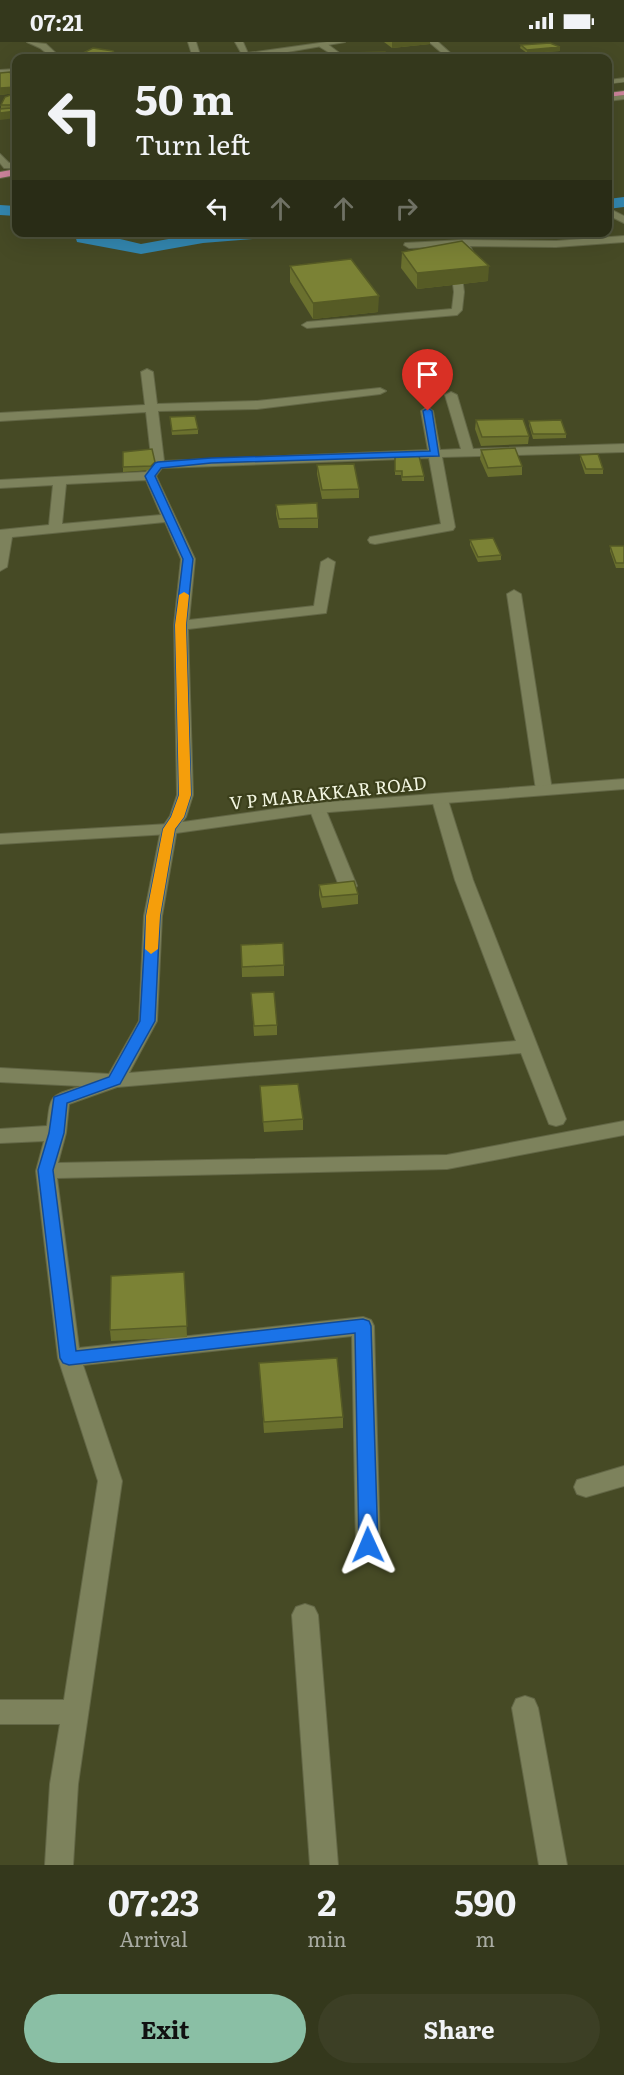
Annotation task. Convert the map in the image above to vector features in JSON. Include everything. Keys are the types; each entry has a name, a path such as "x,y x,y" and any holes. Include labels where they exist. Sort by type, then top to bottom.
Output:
{"street":[{"path":"31,42 44,44"},
{"path":"266,54 341,42"},
{"path":"433,42 447,54"},
{"path":"323,45 336,54"},
{"path":"0,157 8,166 12,166"},
{"path":"409,245 556,244 624,239"},
{"path":"307,325 453,314 457,310 459,292 456,268 473,262 464,243"},
{"path":"59,1865 64,1784 110,1480 69,1358 46,1170 56,1133 60,1100 115,1081 148,1021 153,916 169,829 178,817 185,795 181,625 188,559 170,518 154,471 147,372"},
{"path":"0,417 151,408 257,405 380,391"},
{"path":"451,395 468,453"},
{"path":"375,540 448,527 428,411"},
{"path":"0,484 60,482 154,471 211,461 624,448"},
{"path":"56,530 60,482"},
{"path":"0,567 3,534 170,518"},
{"path":"181,625 321,610 328,562"},
{"path":"514,594 544,790"},
{"name":"V P MARAKKAR ROAD","path":"0,839 169,829 317,808 624,784"},
{"path":"440,800 464,880 556,1119"},
{"path":"317,808 348,886"},
{"path":"0,1075 115,1081 528,1046"},
{"path":"46,1170 447,1162 624,1128"},
{"path":"0,1136 56,1133"},
{"path":"69,1358 363,1326 368,1545"},
{"path":"586,1486 624,1476"},
{"path":"305,1615 324,1865"},
{"path":"525,1707 553,1865"},
{"path":"0,1712 75,1712"}],"building":[{"path":"550,43 560,47 527,50 521,45"},
{"path":"93,48 113,51 115,54 81,54"},
{"path":"385,52 387,54 350,54"},
{"path":"10,72 12,87 0,88 0,73"},
{"path":"12,94 12,112 0,113 0,109 11,108 11,105 1,105 5,97"},
{"path":"462,241 489,266 417,273 402,252"},
{"path":"351,259 379,296 313,303 290,266"},
{"path":"195,416 198,429 172,431 170,417"},
{"path":"523,419 529,436 482,437 476,420"},
{"path":"561,420 566,434 533,434 529,421"},
{"path":"515,448 522,466 488,468 481,450"},
{"path":"152,449 155,462 151,466 123,467 123,452"},
{"path":"598,454 603,469 586,469 580,455"},
{"path":"419,456 424,476 402,477 402,471 395,471 395,457"},
{"path":"354,464 359,489 322,490 317,465"},
{"path":"317,503 318,518 279,519 276,505"},
{"path":"493,538 501,555 478,557 470,540"},
{"path":"610,546 624,546 624,563 616,563"},
{"path":"354,881 358,894 322,897 319,885"},
{"path":"283,943 284,965 242,967 241,945"},
{"path":"274,992 277,1025 254,1026 251,993"},
{"path":"298,1084 303,1119 263,1122 260,1086"},
{"path":"184,1272 187,1326 110,1330 111,1276"},
{"path":"337,1358 343,1417 264,1422 259,1363"}],"waterway":[{"path":"612,204 624,202"},
{"path":"0,210 12,211"},
{"path":"83,237 141,249 216,237"}],"slow traffic":[{"path":"151,949 153,916 169,829 178,817 185,795 181,625 184,595"}],"route":[{"path":"368,1545 363,1326 69,1358 46,1170 56,1133 60,1100 115,1081 148,1021 153,916 169,829 178,817 185,795 181,625 188,559 150,476 158,465 211,461 435,454 428,411"}]}
